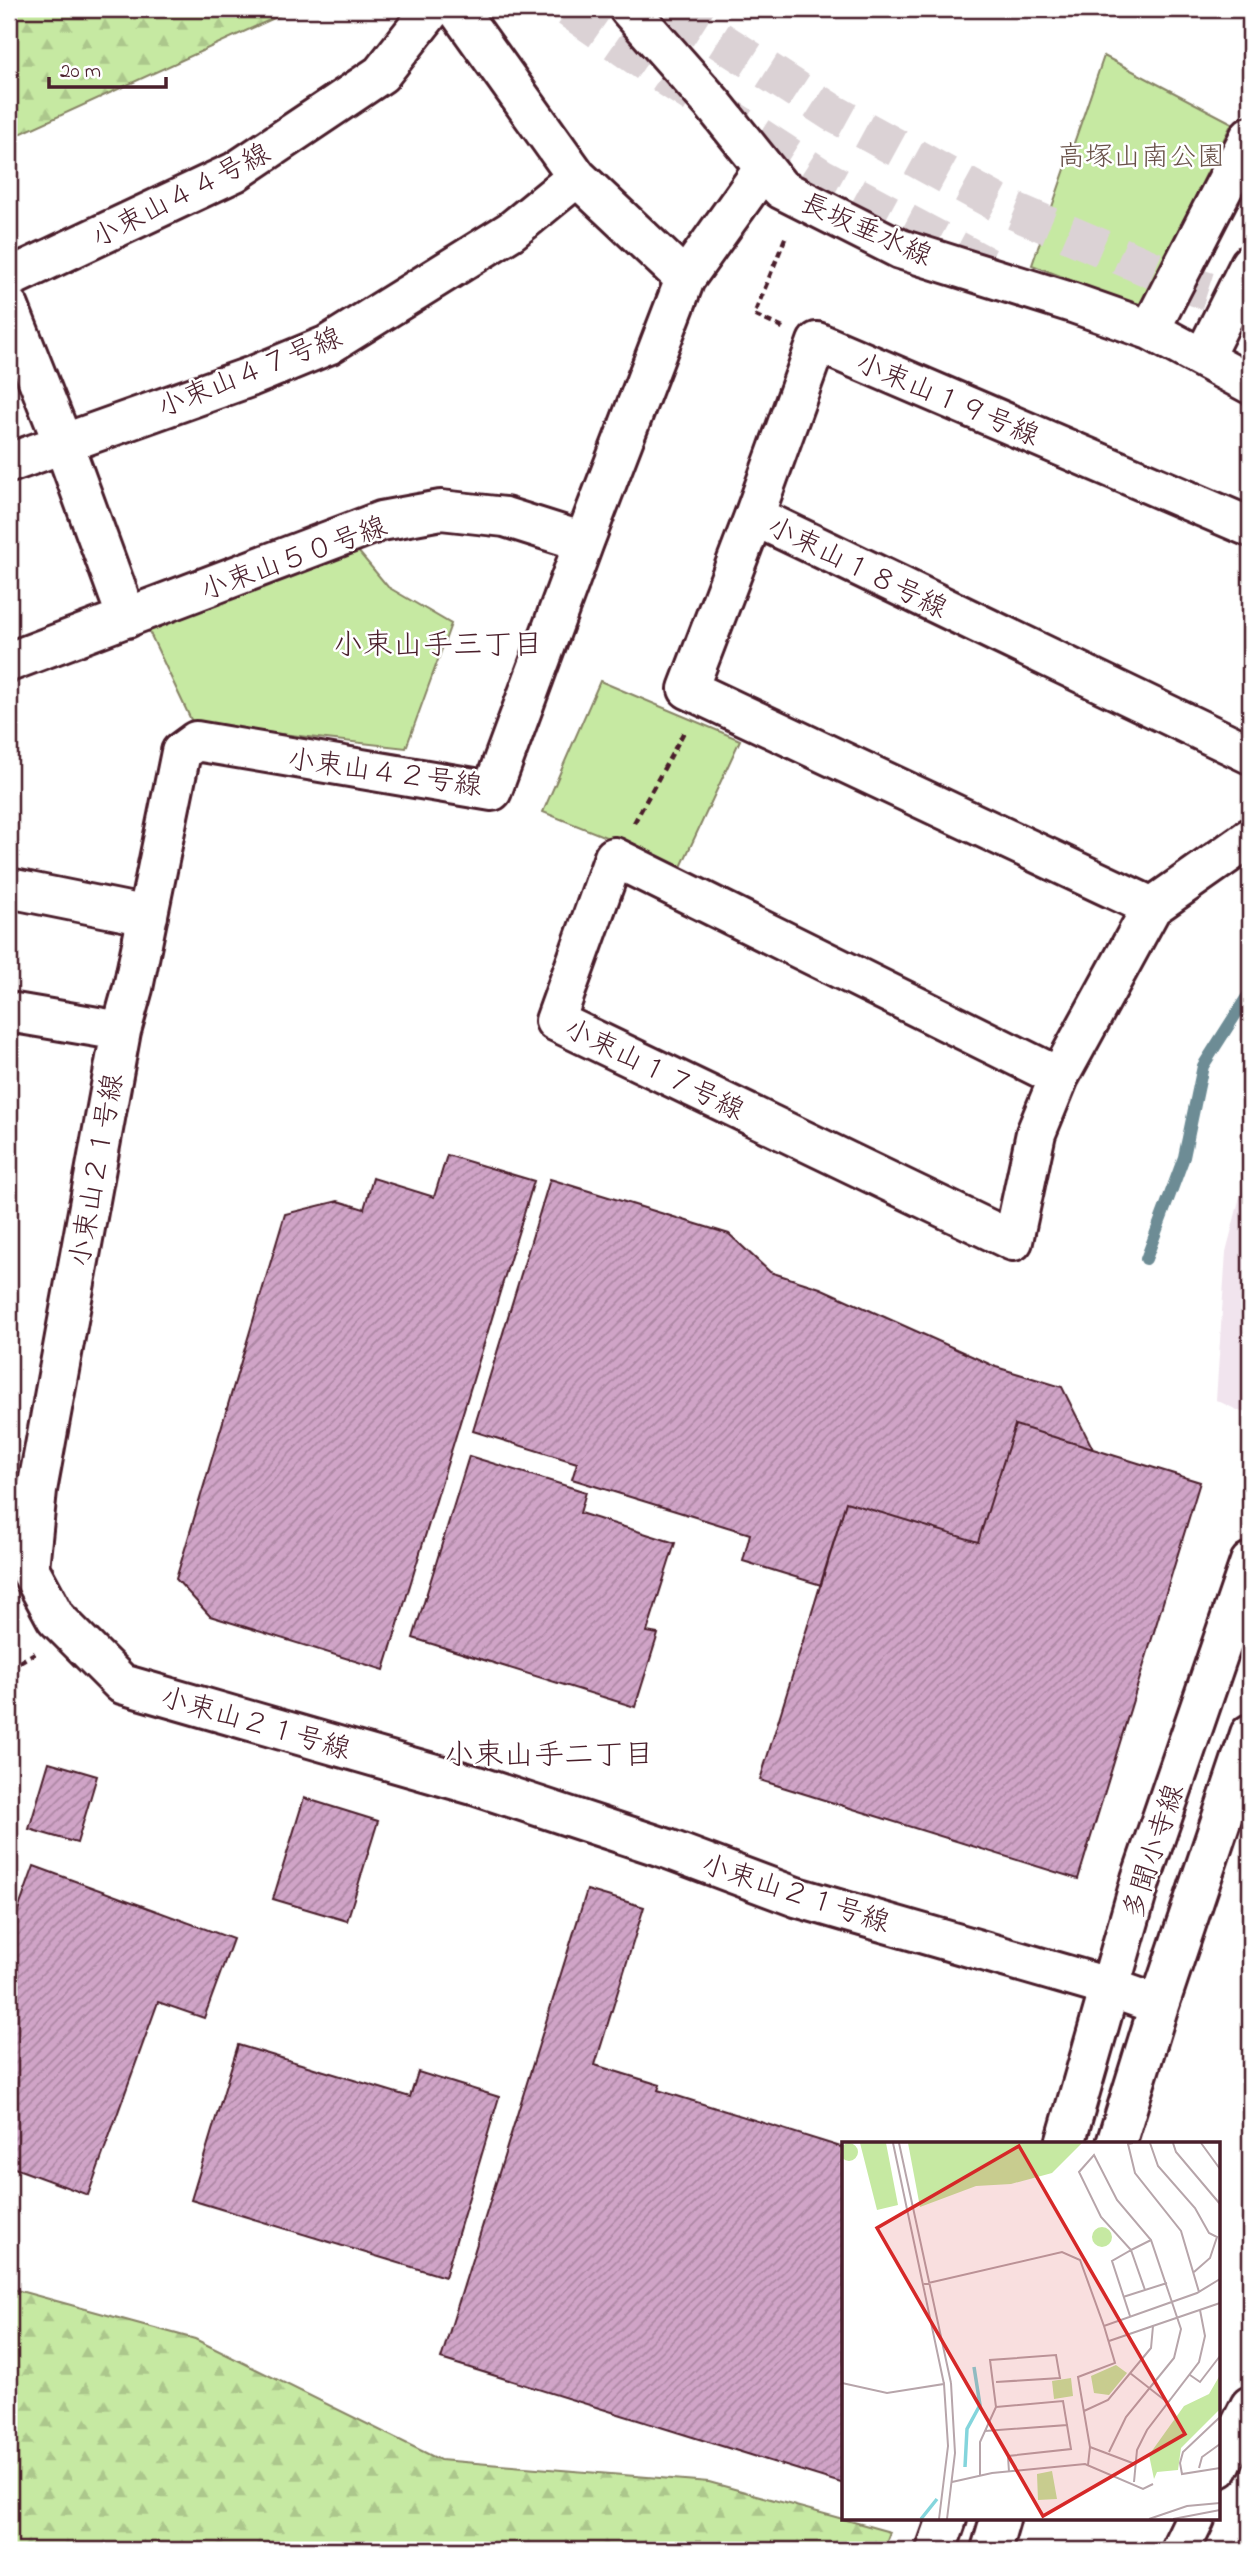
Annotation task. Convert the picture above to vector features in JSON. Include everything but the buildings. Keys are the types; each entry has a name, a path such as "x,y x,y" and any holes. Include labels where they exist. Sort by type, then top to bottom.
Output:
{"street":[{"name":"小束山４４号線","path":"9,278 235,172 381,74 432,9"},
{"path":"457,9 577,177 685,279"},
{"name":"長坂垂水線","path":"629,9 713,104 781,188 900,249 1150,330 1250,384"},
{"path":"1150,330 1250,136"},
{"name":"小束山４２号線","path":"121,1031 133,988 181,752 196,741 492,791 685,279 764,168"},
{"name":"小束山４７号線","path":"9,463 250,377 328,345 511,231 577,177"},
{"path":"1203,358 1250,264"},
{"path":"9,307 63,443 127,618"},
{"name":"小束山１９号線","path":"754,516 817,342 1250,527"},
{"name":"小束山５０号線","path":"9,662 381,521 441,510 505,517 584,542"},
{"name":"小束山１８号線","path":"704,696 688,689 754,516 1250,754"},
{"path":"704,696 1152,907"},
{"name":"小束山１７号線","path":"614,857 555,1021 1013,1241 1036,1133 1059,1077 1152,907 1250,838"},
{"path":"614,857 1059,1077"},
{"path":"9,888 148,916"},
{"path":"9,1012 121,1031"},
{"name":"小束山２１号線","path":"121,1031 37,1490 29,1568 56,1618 122,1685 477,1786 668,1849 796,1896 1108,1986 1159,2005"},
{"name":"多聞小寺線","path":"1066,2142 1108,1986 1141,1879 1250,1562"},
{"name":"多聞小寺線","path":"1117,2142 1159,2005 1250,1734"},
{"path":"1220,2466 1250,2406"},
{"path":"936,2550 947,2520"},
{"path":"991,2550 1000,2520"},
{"path":"1180,2550 1195,2520"}],"path":[{"path":"754,315 801,200"},
{"path":"614,857 704,696"},
{"path":"9,1668 19,1664"}],"shaded area":[{"path":"1250,1157 1250,1416 1216,1400 1226,1252"}],"green space":[{"path":"9,9 294,9 9,139"},
{"name":"高塚山南公園","path":"1104,56 1232,123 1140,307 1032,265"},
{"path":"358,551 388,587 451,624 406,748 193,724 148,629"},
{"path":"600,681 740,740 681,867 543,812"},
{"path":"9,2288 195,2339 440,2460 709,2482 890,2532 883,2550 9,2550"}],"waterway":[{"path":"1146,1259 1184,1157 1203,1066 1250,992"}],"tunnel":[{"path":"569,9 668,78 821,177 987,266"},
{"path":"671,9 833,113 1005,207 1189,285 1250,305"}],"district":[{"name":"小束山手三丁目","path":"438,644"},
{"name":"小束山手二丁目","path":"549,1754"}]}
